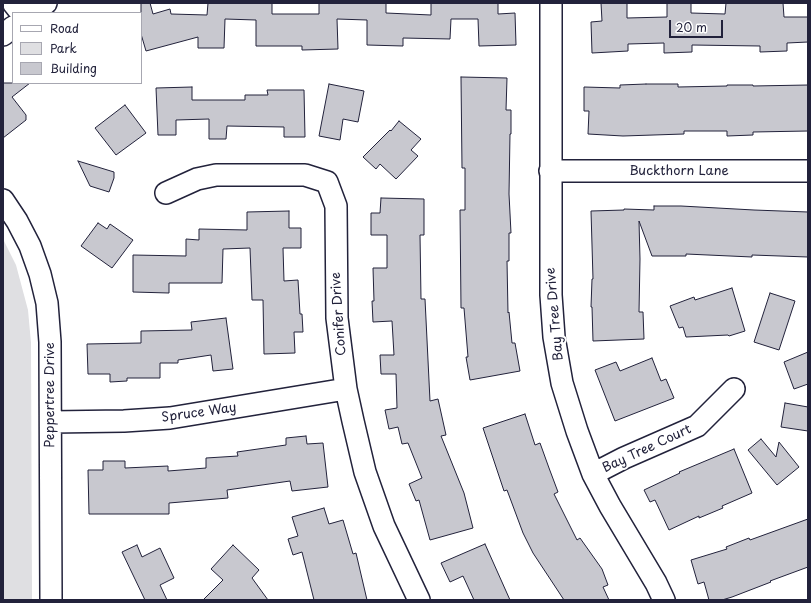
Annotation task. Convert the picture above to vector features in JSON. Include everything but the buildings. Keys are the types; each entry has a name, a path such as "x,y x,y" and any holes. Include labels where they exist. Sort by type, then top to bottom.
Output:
{"street":[{"path":"13,3 20,12"},
{"path":"33,12 46,3"},
{"name":"Bay Tree Drive","path":"551,3 551,295 554,337 562,383 577,431 593,474 610,506 656,583 664,600"},
{"path":"3,35 12,28"},
{"name":"Buckthorn Lane","path":"550,171 808,171"},
{"name":"Conifer Drive","path":"166,193 197,179 216,175 305,175 327,182 336,206 337,318 346,389 353,421 368,479 384,526 419,600"},
{"name":"Peppertree Drive","path":"3,200 17,221 30,246 40,274 47,303 50,342 51,600"},
{"name":"Spruce Way","path":"51,422 124,421 170,418 346,389"},
{"name":"Bay Tree Court","path":"593,474 624,458 697,426 734,389"}],"green space":[{"path":"3,239 16,265 28,310 31,343 32,600 3,600"}]}
